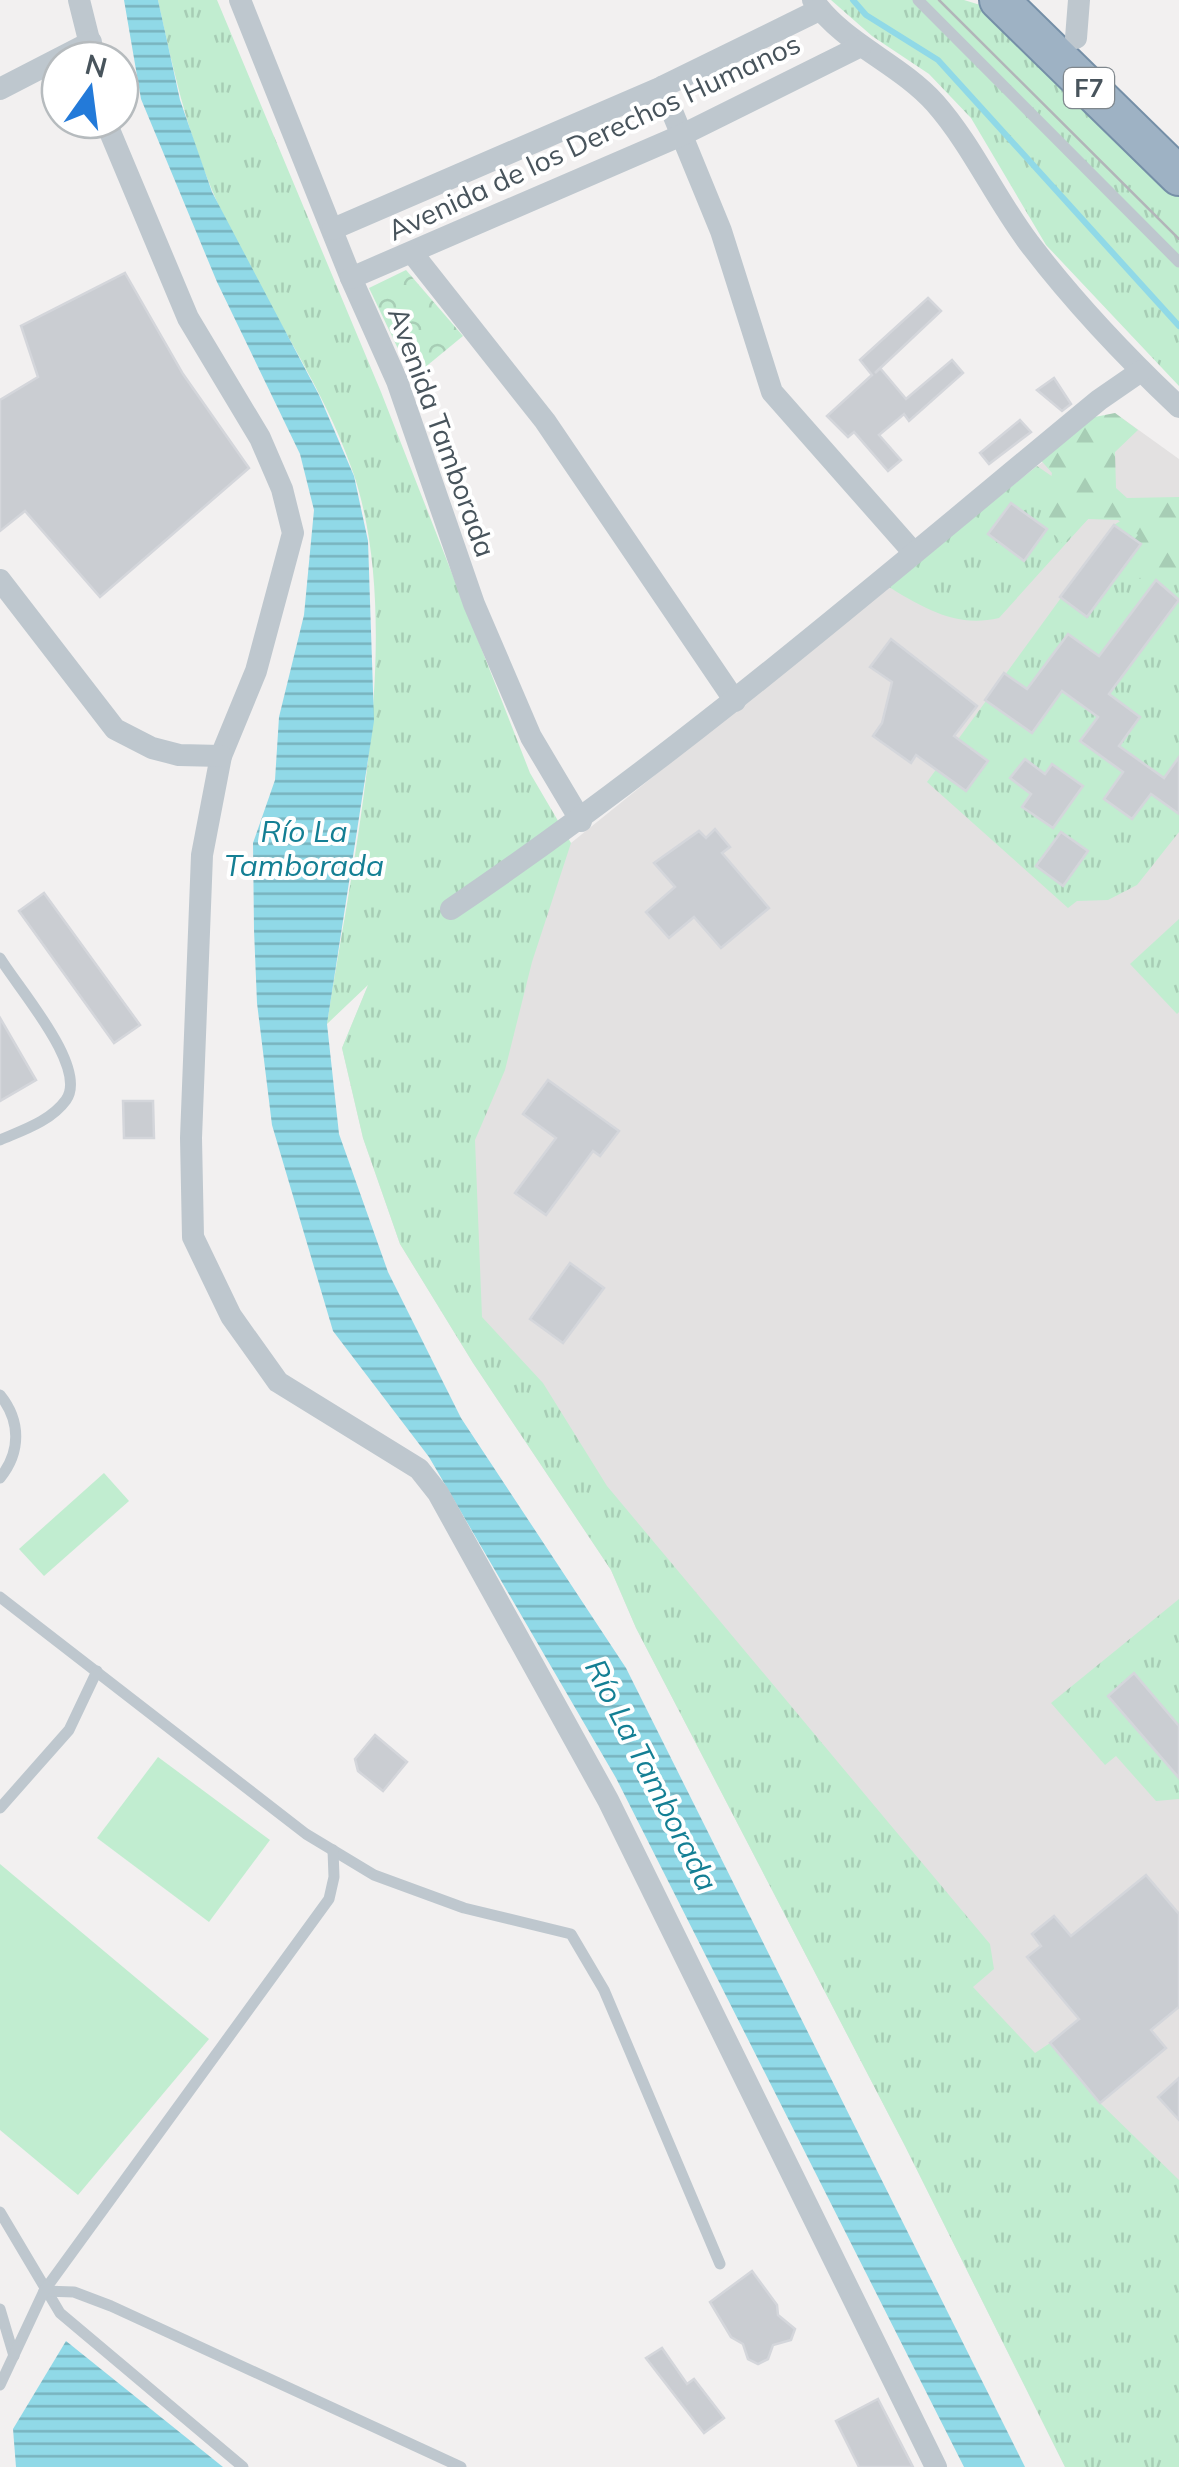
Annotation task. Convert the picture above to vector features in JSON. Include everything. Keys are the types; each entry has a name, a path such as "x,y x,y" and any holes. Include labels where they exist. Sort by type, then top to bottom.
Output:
{"highway":[{"name":"F7","path":"1000,0 1179,176"},
{"name":"F7","path":"1037,0 1179,139"}],"street":[{"path":"79,0 89,40"},
{"name":"Avenida Tamborada","path":"240,0 351,278 398,381 474,604 531,736 581,821"},
{"path":"1076,38 1080,0"},
{"path":"816,5 861,46 907,75 933,102 1029,243 1140,371 1179,407"},
{"name":"Avenida de los Derechos Humanos","path":"333,229 662,87 816,5"},
{"name":"Avenida de los Derechos Humanos","path":"351,278 682,135 861,46"},
{"path":"0,89 40,72"},
{"path":"662,87 721,232 760,366 772,392 914,553"},
{"path":"113,140 188,318 260,438 282,489 293,532 256,671 221,756 202,855 191,1138 194,1238 231,1316 278,1382 419,1469 438,1493 608,1800 936,2467"},
{"path":"413,254 545,421 735,701"},
{"path":"451,909 581,821 735,701 1099,400 1140,371"},
{"path":"0,580 115,729 152,748 179,755 221,756"}],"lane":[{"path":"918,0 1179,262"},
{"path":"0,958 62,1049 73,1076 68,1098 44,1121 0,1140"},
{"path":"0,1395 17,1427 12,1462 0,1478"},
{"path":"0,1597 222,1772 374,1875 464,1908 572,1934 604,1990 720,2264"},
{"path":"0,1808 69,1730 97,1671"},
{"path":"0,2385 44,2290 329,1898 334,1877 333,1850"},
{"path":"0,2212 60,2313 243,2467"},
{"path":"44,2290 74,2292 110,2306 460,2467"},
{"path":"0,2309 14,2356"}],"shaded area":[{"path":"1115,413 1179,459 1179,2467 1065,2467 905,2146 636,1628 611,1570 473,1363 400,1244 363,1138 342,1048 369,983 571,843 1097,418"}],"green space":[{"path":"158,0 217,0 381,392 530,773 571,843 532,962 505,1070 475,1140 482,1317 543,1383 607,1486 990,1944 994,1969 973,1987 1035,2053 1050,2043 1100,2103 1179,2180 1179,2467 1065,2467 905,2146 636,1628 611,1570 473,1363 400,1244 363,1138 342,1048 368,985 327,1024 369,748 375,605 369,538 354,475 340,438 305,366 246,262 203,167 180,96"},
{"path":"831,0 964,0 990,8 1179,194 1179,386 1046,245 971,118 929,74 872,36"},
{"path":"406,270 463,336 412,378 369,288"},
{"path":"1115,413 1138,430 1115,452 1116,488 1127,498 1179,497 1179,576 1123,580 1114,563 1138,535 1118,520 1088,519 1063,544 1050,527 1046,511 1052,473 1031,449 1054,425"},
{"path":"1037,466 1098,508 999,618 968,620 940,614 887,586"},
{"path":"1133,513 1179,522 1179,832 1137,885 1108,900 1077,901 1068,908 927,782 1114,525"},
{"path":"1179,919 1179,1012 1177,1014 1130,964"},
{"path":"104,1473 129,1501 44,1576 19,1549"},
{"path":"1179,1599 1179,1799 1156,1801 1116,1756 1105,1765 1051,1703"},
{"path":"158,1757 270,1840 209,1922 97,1838"},
{"path":"0,1864 209,2039 78,2195 0,2130"}],"water":[{"name":"Río La Tamborada","path":"124,0 158,0 180,100 212,192 319,395 354,476 368,541 374,721 327,1024 339,1134 388,1272 461,1418 626,1668 1025,2467 964,2467 616,1778 429,1457 333,1331 272,1125 257,1003 254,930 253,843 275,780 279,717 304,615 314,510 300,454 217,282 141,99 140,40 131,40"},
{"path":"66,2341 223,2467 16,2467 13,2429"}],"building":[{"path":"125,273 183,374 249,468 100,597 25,511 0,531 0,400 38,377 21,326"},
{"path":"928,298 941,311 880,368 906,399 952,360 963,373 909,421 904,414 879,435 901,460 888,471 854,432 848,437 827,416 872,375 860,360"},
{"path":"1054,378 1071,404 1062,411 1037,390"},
{"path":"1020,420 1031,432 989,464 980,453"},
{"path":"1011,503 1047,529 1024,561 988,534"},
{"path":"1114,525 1141,544 1087,617 1060,597"},
{"path":"1156,580 1179,600 1109,694 1140,717 1119,746 1164,778 1179,757 1179,814 1151,794 1132,819 1104,799 1123,772 1080,741 1098,717 1062,691 1032,733 985,700 1004,673 1027,689 1068,634 1099,656"},
{"path":"891,639 977,706 954,736 988,761 966,791 916,755 911,763 873,736 882,723 892,682 870,667"},
{"path":"1025,759 1045,774 1052,764 1083,786 1053,828 1022,807 1031,794 1010,778"},
{"path":"715,829 730,847 722,853 769,908 721,948 694,917 669,938 646,912 675,887 654,863 699,831 706,838"},
{"path":"1061,832 1088,851 1063,886 1036,866"},
{"path":"44,893 140,1025 114,1043 19,911"},
{"path":"0,1018 36,1080 0,1101"},
{"path":"548,1080 619,1131 600,1156 593,1151 546,1215 515,1193 556,1138 523,1114"},
{"path":"123,1101 153,1101 154,1138 124,1138"},
{"path":"570,1263 604,1288 563,1343 530,1319"},
{"path":"1134,1673 1179,1726 1179,1778 1108,1696"},
{"path":"375,1735 407,1762 383,1791 358,1771 355,1759"},
{"path":"1146,1875 1179,1914 1179,2007 1151,2030 1166,2048 1100,2103 1050,2043 1079,2019 1027,1957 1041,1946 1032,1934 1054,1916 1071,1936"},
{"path":"1179,2078 1179,2120 1158,2097"},
{"path":"752,2271 777,2305 778,2315 795,2329 791,2340 773,2345 768,2359 758,2364 748,2359 743,2344 731,2337 710,2302"},
{"path":"662,2348 687,2384 694,2379 724,2418 704,2433 646,2358"},
{"path":"878,2399 913,2467 859,2467 836,2421"}],"waterway":[{"path":"853,0 866,15 938,60 1179,326"}],"tram line":[{"path":"939,0 1179,239"}]}
